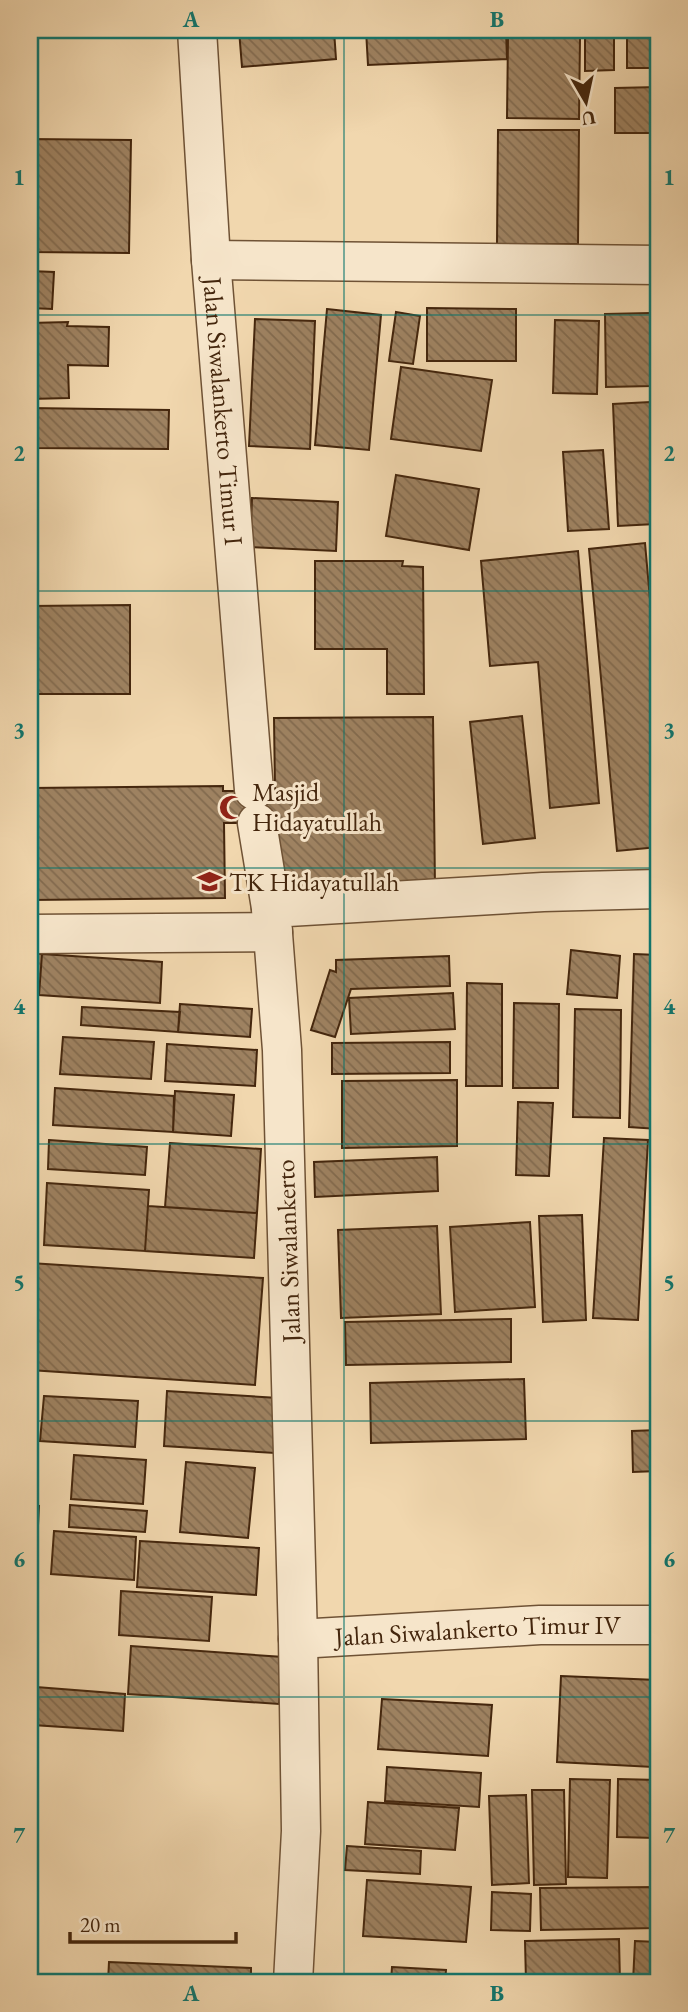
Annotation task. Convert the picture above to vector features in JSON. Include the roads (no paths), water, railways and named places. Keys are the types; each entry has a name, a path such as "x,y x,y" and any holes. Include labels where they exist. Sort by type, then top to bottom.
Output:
{"street":[{"name":"Jalan Siwalankerto Timur I","path":"197,30 211,260 256,806 272,920"},
{"path":"211,260 658,265"},
{"path":"30,934 272,920 543,892 658,889"},
{"name":"Jalan Siwalankerto","path":"272,920 282,1050 299,1639 301,1831 293,1982"},
{"name":"Jalan Siwalankerto Timur IV","path":"299,1639 541,1625 658,1625"}],"place":[{"name":"Masjid Hidayatullah","path":"232,807"},
{"name":"TK Hidayatullah","path":"209,882"}]}
